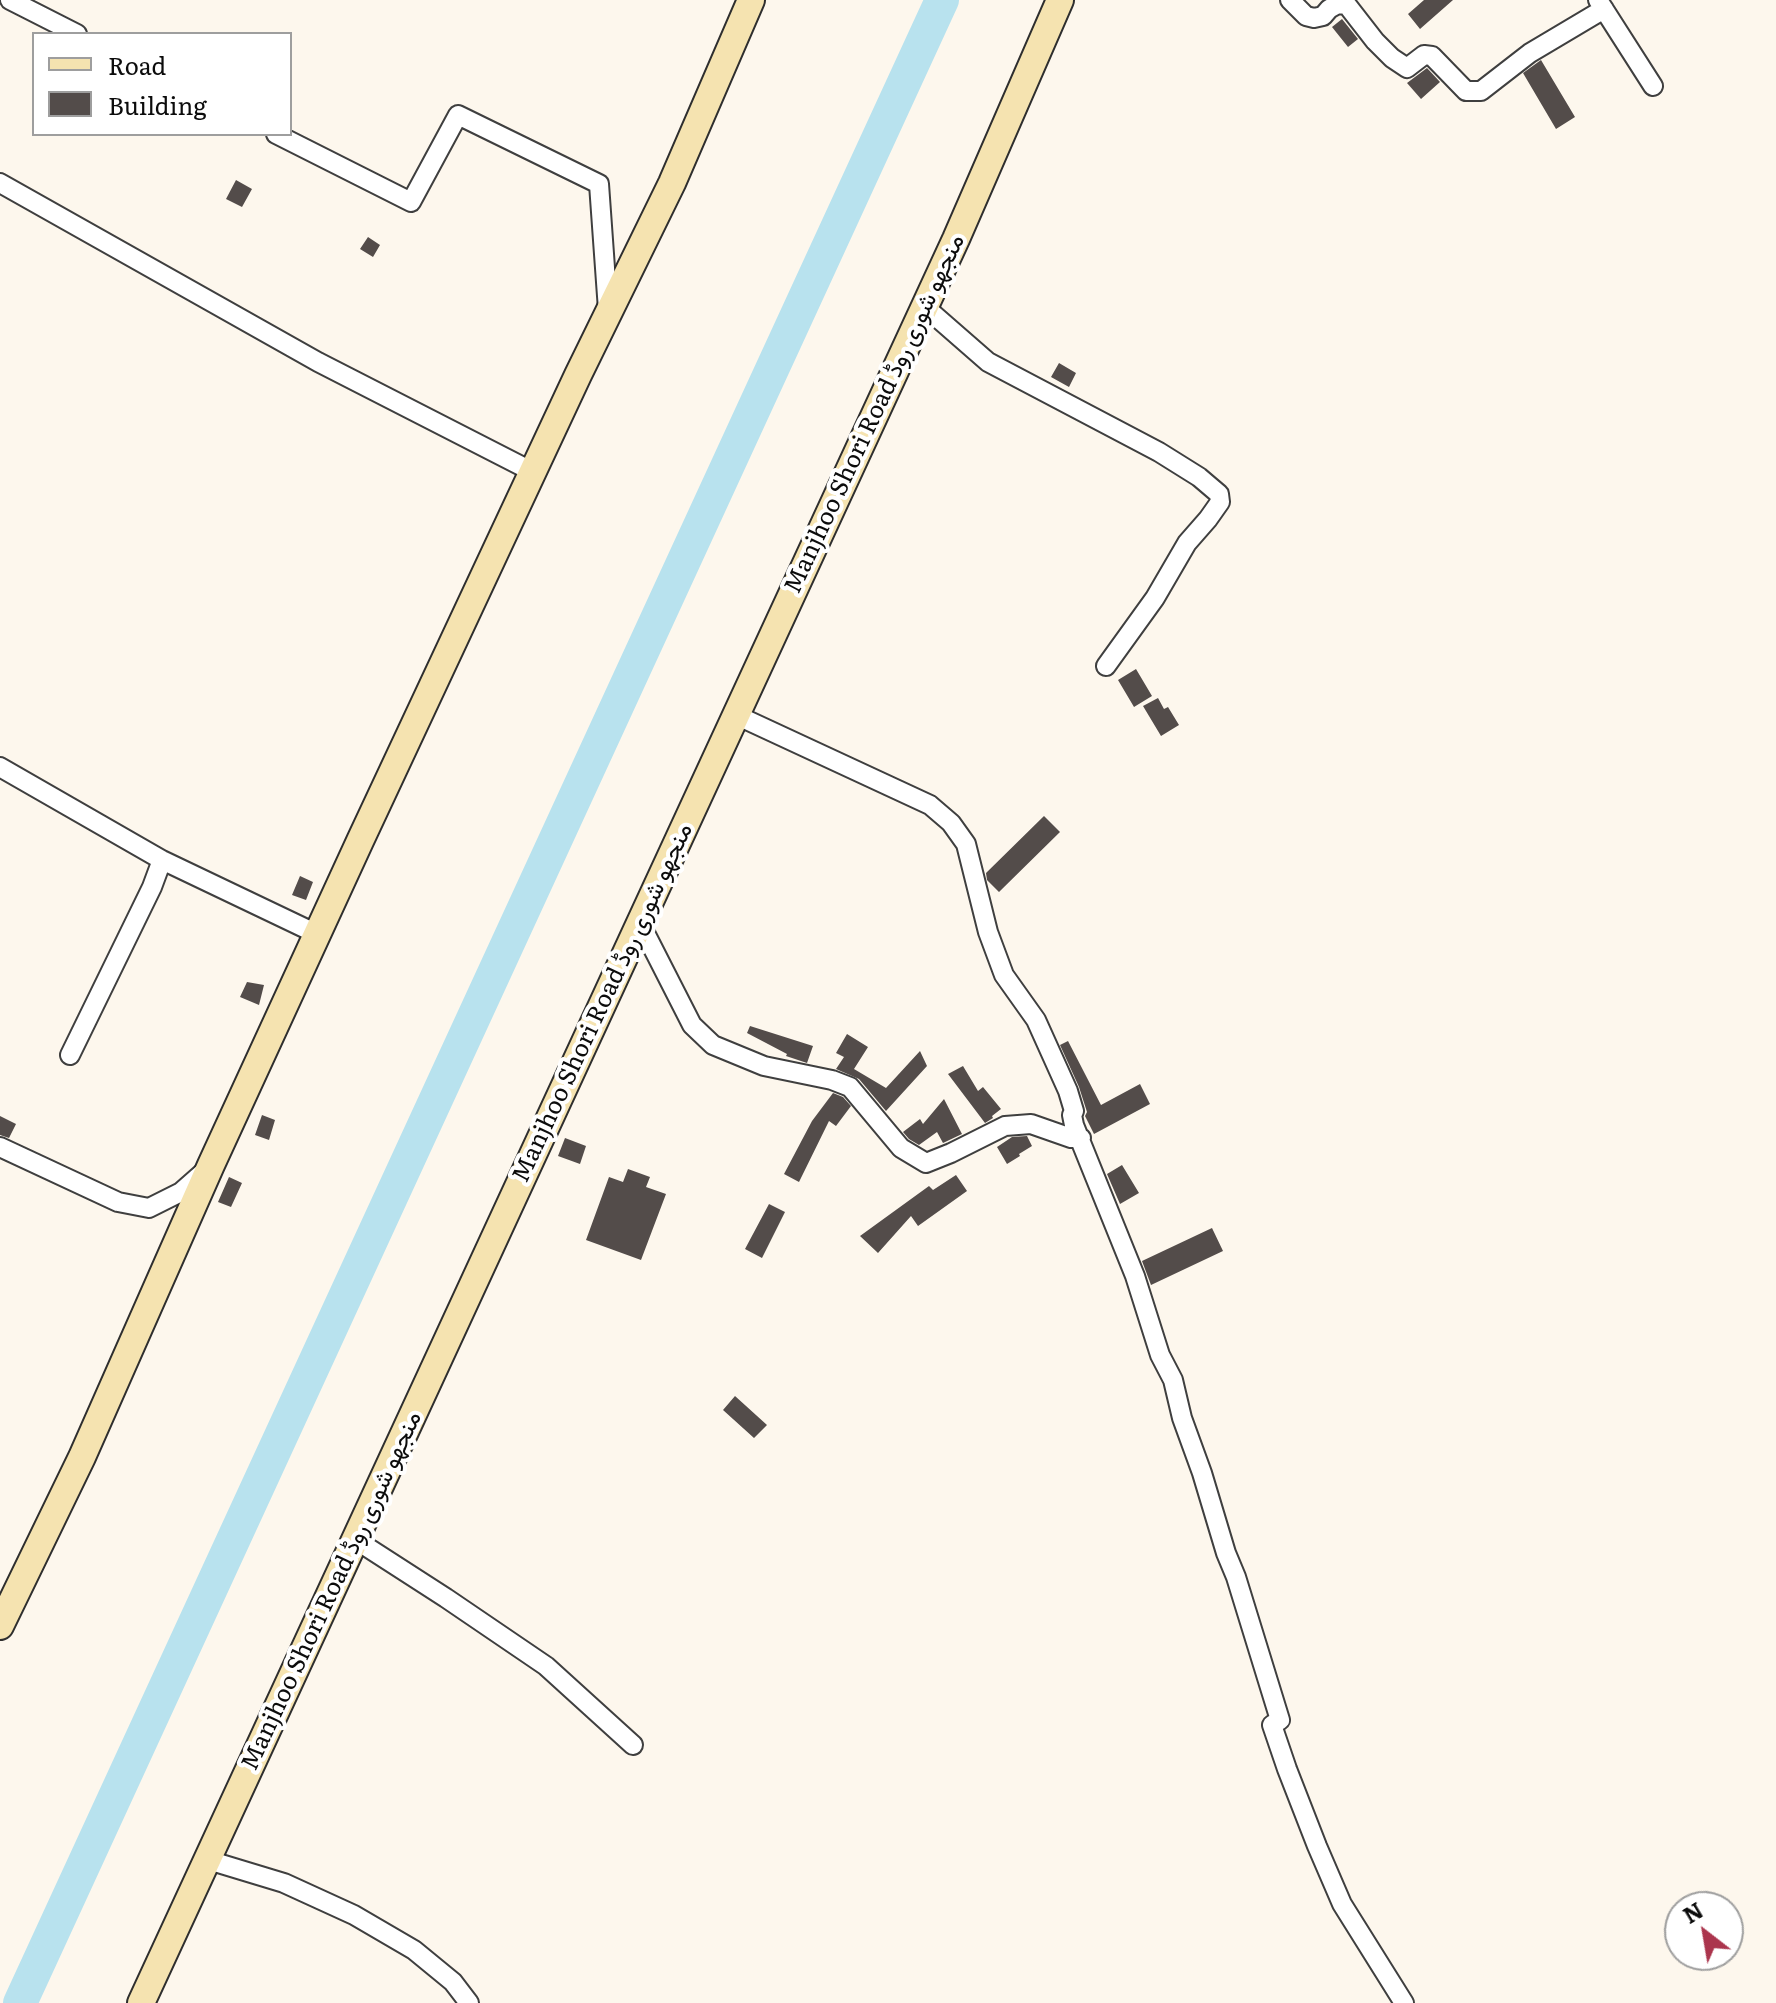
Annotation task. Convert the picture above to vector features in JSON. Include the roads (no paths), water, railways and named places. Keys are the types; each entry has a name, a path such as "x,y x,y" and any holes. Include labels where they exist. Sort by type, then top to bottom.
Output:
{"street":[{"path":"10,0 73,32"},
{"path":"0,1626 82,1457 317,934 672,183 751,0"},
{"name":"Manjhoo Shori Road منجھو شوری روڈ","path":"141,2003 925,307 1060,0"},
{"path":"1290,0 1306,16 1314,18 1323,16 1338,4 1347,5 1392,58 1407,68 1424,55 1432,56 1466,91 1481,91 1601,5 1653,86"},
{"path":"280,136 411,202 458,115 599,184 609,312"},
{"path":"0,183 318,362 533,472"},
{"path":"925,307 988,362 1159,452 1199,477 1219,494 1220,502 1187,543 1155,598 1106,666"},
{"path":"736,715 930,805 951,823 966,844 988,932 1004,975 1045,1036 1068,1091 1074,1111 1074,1125 1135,1276 1160,1355 1173,1380 1182,1418 1280,1720 1272,1725 1287,1769 1342,1904 1404,2003"},
{"path":"0,767 162,860 317,934"},
{"path":"70,1055 152,887 162,860"},
{"path":"640,923 692,1025 713,1045 764,1066 832,1080 850,1087 901,1148 926,1163 1005,1126 1031,1124 1071,1138 1081,1138"},
{"path":"0,1147 118,1202 149,1208 181,1192 211,1165"},
{"path":"356,1540 546,1666 633,1745"},
{"path":"208,1860 284,1883 354,1915 414,1950 453,1982 469,2003"}],"waterway":[{"path":"20,2003 942,0"}]}
